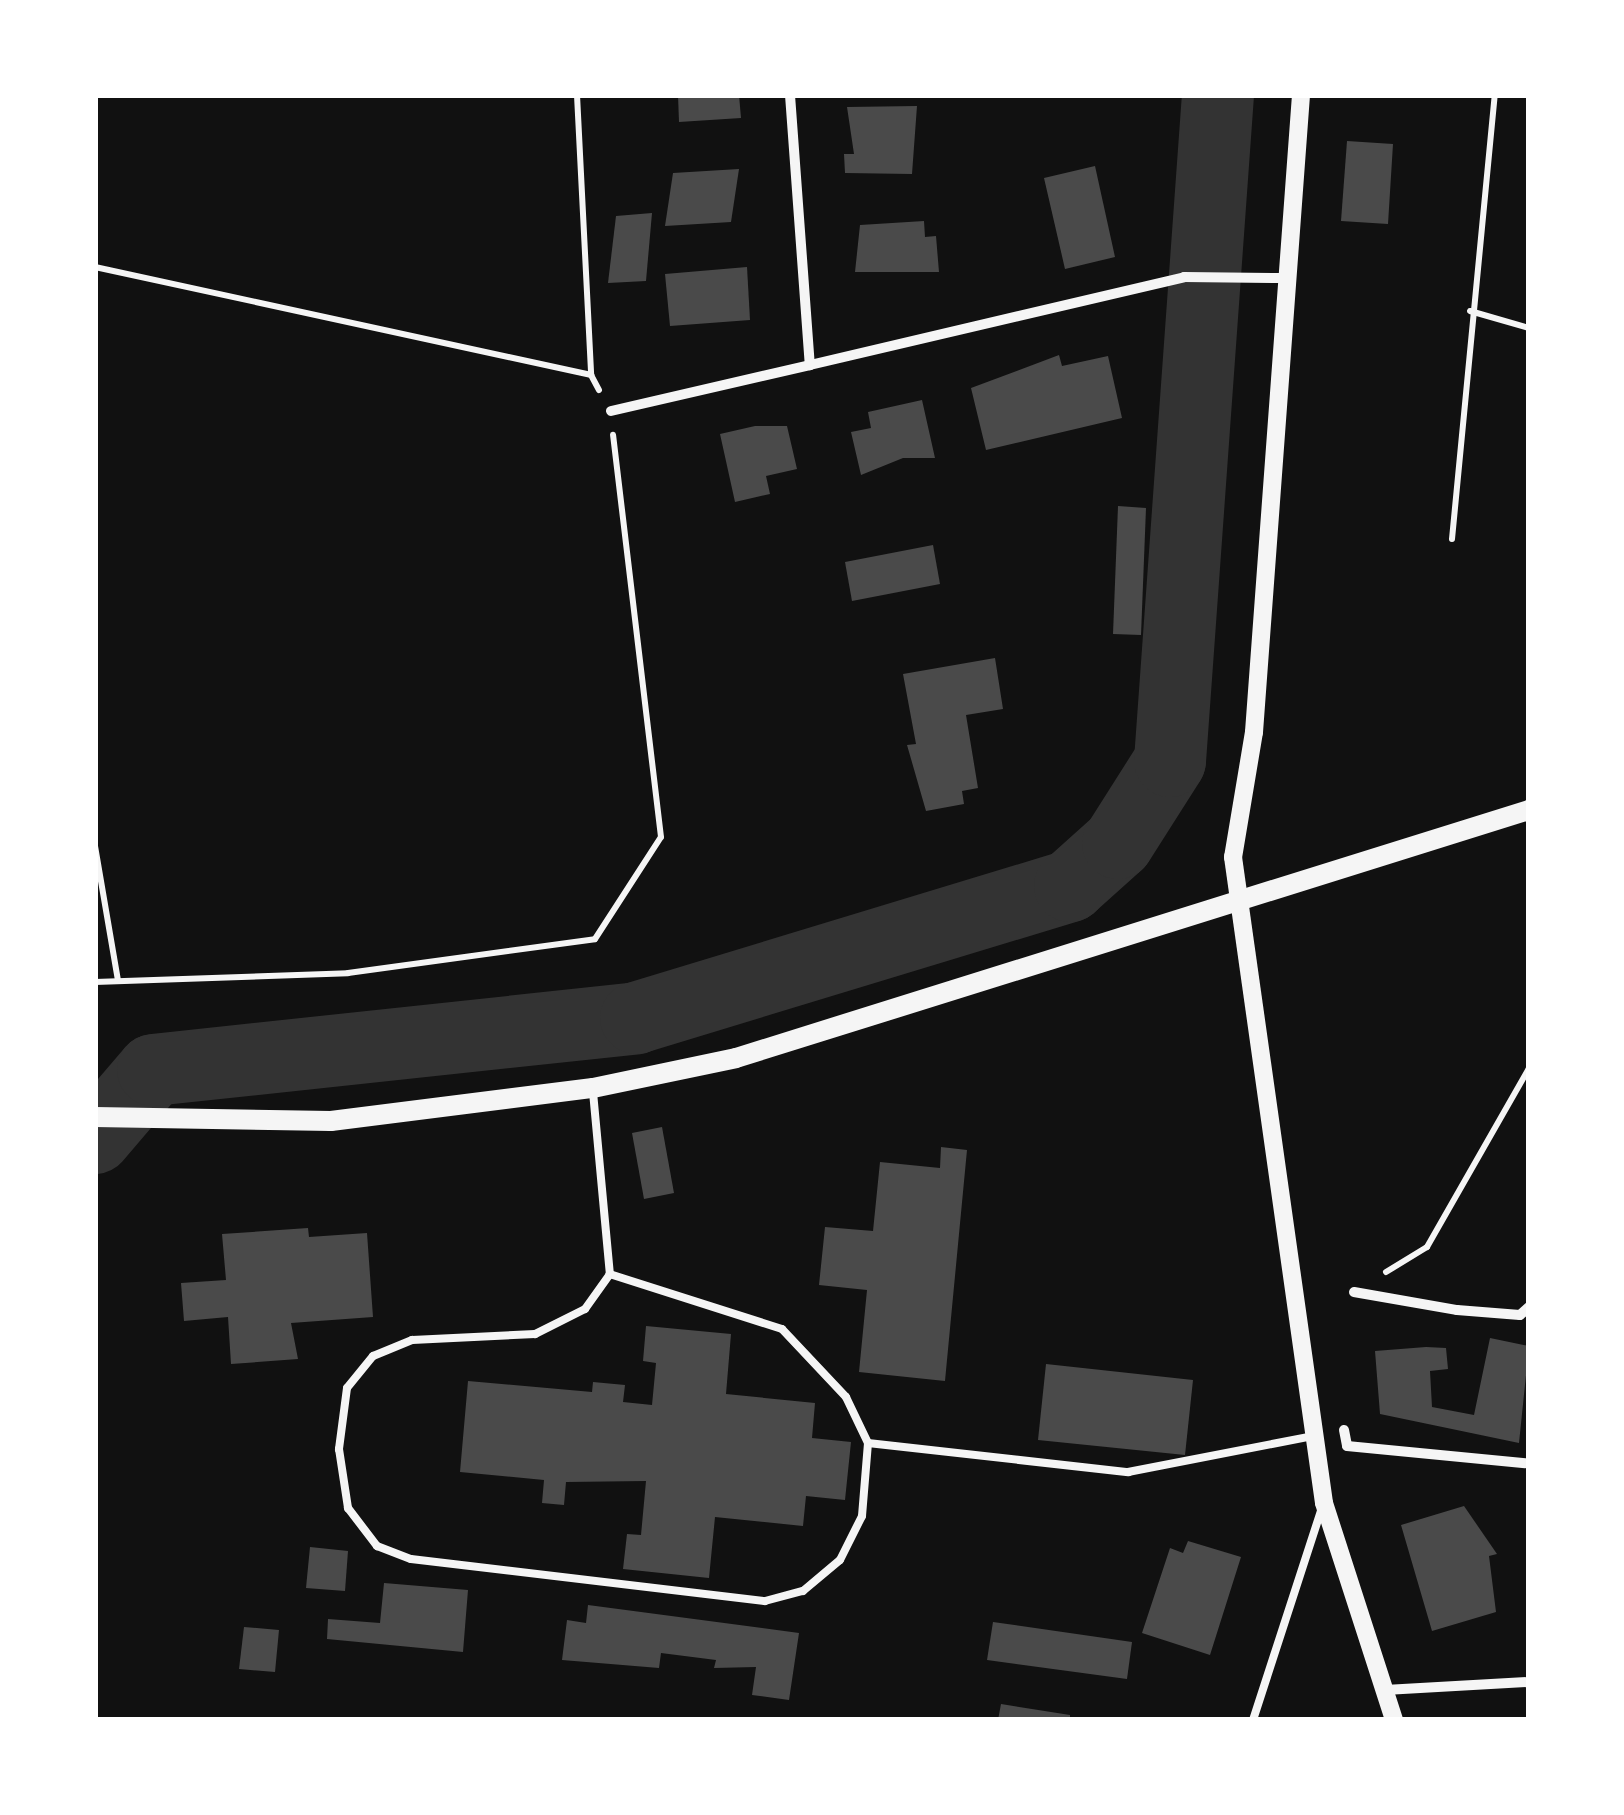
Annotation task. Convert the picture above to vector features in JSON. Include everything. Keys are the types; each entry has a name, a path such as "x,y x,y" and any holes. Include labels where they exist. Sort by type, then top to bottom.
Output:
{"main road":[{"path":"95,1117 188,1122 331,1122 593,1088 888,1016 1529,810"}],"street":[{"path":"790,95 810,365"},
{"path":"1301,95 1254,732 1233,857 1324,1503 1394,1720"},
{"path":"610,411 1184,277 1288,278"},
{"path":"1354,1292 1488,1312 1529,1307"},
{"path":"1344,1430 1347,1446 1525,1463"},
{"path":"1385,1690 1529,1682"}],"lane":[{"path":"593,1088 610,1274 586,1310 536,1334 412,1340 372,1356 346,1388 339,1449 348,1508 377,1546 411,1559 765,1601 803,1591 840,1560 862,1516 868,1443 846,1397 782,1328 610,1274"},
{"path":"868,1443 1128,1472 1226,1459 1314,1435"},
{"path":"1253,1720 1324,1503"}],"path":[{"path":"95,982 348,974 595,939 661,837 610,411 591,376 576,95"},
{"path":"1452,539 1470,312 1495,95"},
{"path":"95,267 591,376"},
{"path":"1470,312 1529,328"},
{"path":"95,846 118,980"},
{"path":"95,909 106,908"},
{"path":"1354,1292 1427,1246 1529,1068"}],"building":[{"path":"678,95 739,95 741,118 679,122"},
{"path":"917,106 912,174 845,173 844,154 854,154 847,107"},
{"path":"1347,141 1393,144 1388,224 1341,221"},
{"path":"1095,166 1115,257 1065,269 1044,178"},
{"path":"739,169 731,222 665,226 673,173"},
{"path":"652,213 646,281 608,283 616,216"},
{"path":"924,221 925,237 936,236 939,272 855,272 860,225"},
{"path":"747,267 750,320 670,326 665,274"},
{"path":"1059,355 1062,366 1108,356 1122,418 986,450 971,388"},
{"path":"922,400 935,458 903,458 861,475 851,432 871,428 868,412"},
{"path":"755,426 787,426 797,469 766,476 770,494 735,502 720,434"},
{"path":"1118,506 1146,508 1141,635 1113,634"},
{"path":"933,545 940,584 852,601 845,562"},
{"path":"995,658 1003,709 966,715 978,788 962,791 964,804 926,811 907,745 916,744 903,674"},
{"path":"662,1127 674,1193 644,1199 632,1133"},
{"path":"941,1147 967,1150 945,1381 859,1372 867,1290 819,1285 825,1227 873,1231 880,1162 940,1168"},
{"path":"308,1228 309,1237 367,1233 373,1317 291,1323 298,1359 231,1364 228,1317 184,1321 181,1283 226,1280 222,1234"},
{"path":"646,1326 731,1334 726,1394 815,1403 812,1438 851,1442 845,1500 806,1496 803,1526 715,1517 709,1578 623,1569 627,1534 641,1535 646,1481 566,1482 564,1505 542,1503 544,1480 460,1472 468,1381 592,1392 593,1382 625,1385 623,1402 652,1405 656,1363 643,1361"},
{"path":"1490,1338 1529,1346 1519,1443 1380,1414 1375,1351 1446,1348 1448,1369 1430,1371 1432,1407 1474,1415"},
{"path":"1046,1364 1193,1380 1185,1455 1038,1440"},
{"path":"1464,1506 1497,1554 1489,1556 1496,1612 1432,1631 1401,1525"},
{"path":"1188,1541 1241,1557 1210,1655 1142,1633 1170,1548 1183,1553"},
{"path":"310,1547 348,1551 345,1591 306,1588"},
{"path":"384,1583 468,1590 463,1652 327,1639 328,1619 380,1623"},
{"path":"588,1605 799,1633 789,1700 752,1695 756,1667 714,1668 716,1660 661,1653 659,1668 562,1660 567,1620 586,1623"},
{"path":"993,1622 1132,1642 1127,1679 987,1660"},
{"path":"244,1627 279,1630 275,1672 239,1669"},
{"path":"1001,1704 1070,1715 1070,1720 998,1720"}],"waterway":[{"path":"95,1138 153,1070 636,1018 1070,886 1118,843 1170,761 1218,95"}]}
